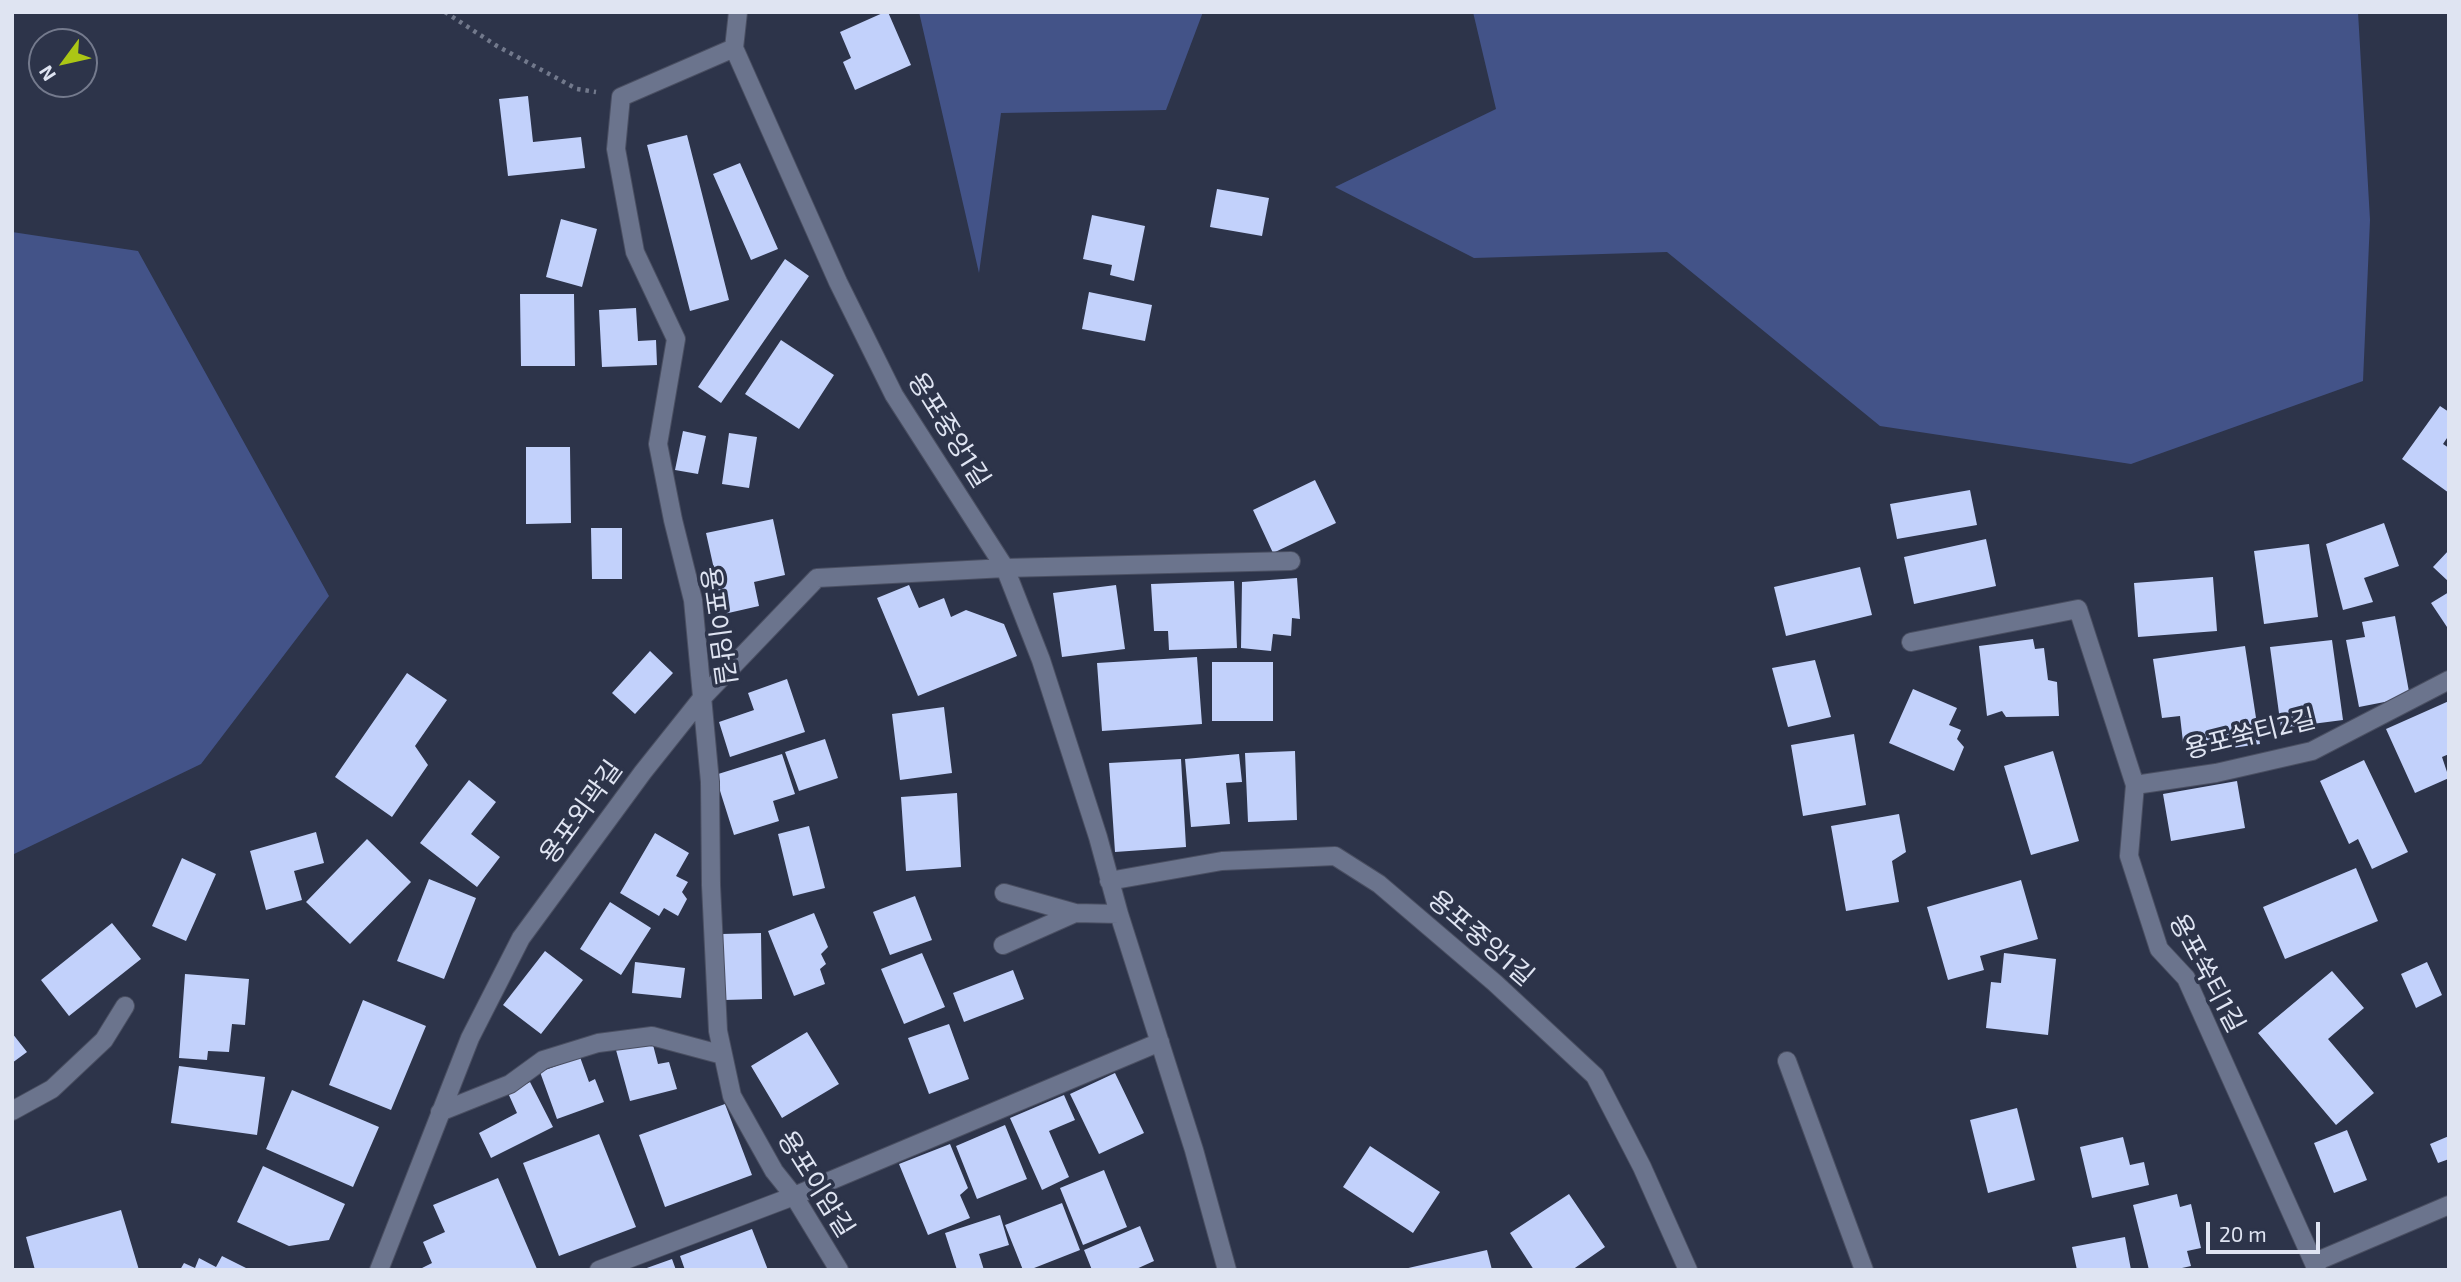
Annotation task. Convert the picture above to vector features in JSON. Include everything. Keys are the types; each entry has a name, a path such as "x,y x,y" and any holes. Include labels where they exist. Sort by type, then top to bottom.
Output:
{"street":[{"path":"621,97 734,48 738,12"},
{"name":"용포중앙1길","path":"734,48 838,282 894,395 1005,568 1041,660 1098,836 1119,914 1194,1150 1227,1270"},
{"name":"용포이암길","path":"621,97 615,149 635,252 676,340 658,444 693,600 710,782 713,967 718,1031 733,1096 775,1171 794,1196 839,1270"},
{"path":"1005,568 1291,561"},
{"name":"용포외곽길","path":"379,1270 470,1038 521,938 643,772 702,698 817,578 1005,568"},
{"name":"용포쑥티1길","path":"1911,642 2078,609 2135,785 2129,856 2159,949 2186,978 2316,1266"},
{"name":"용포쑥티2길","path":"2135,785 2216,773 2312,751 2449,680"},
{"name":"용포중앙1길","path":"1109,881 1222,861 1335,856 1379,884 1494,983 1595,1076 1642,1167 1688,1270"},
{"path":"1004,893 1074,913 1119,914"},
{"path":"1003,945 1074,913"},
{"path":"12,1111 52,1089 104,1040 125,1006"},
{"path":"440,1112 510,1084 542,1060 598,1043 652,1036 723,1055"},
{"path":"599,1270 794,1196 1160,1042"},
{"path":"1787,1061 1864,1270"},
{"path":"2316,1266 2449,1205"}],"path":[{"path":"445,12 497,46 577,89 621,97"}],"shaded area":[{"path":"919,12 1203,12 1166,110 1001,113 979,273"},
{"path":"1473,12 2358,12 2370,220 2363,381 2131,464 1880,426 1667,252 1474,258 1335,187 1496,109"},
{"path":"12,232 138,251 329,596 201,764 12,855"}],"building":[{"path":"888,12 911,65 855,90 843,62 851,58 840,32"},
{"path":"528,96 533,142 581,137 585,168 508,176 499,99"},
{"path":"687,135 729,300 690,311 647,145"},
{"path":"740,163 778,249 751,260 713,174"},
{"path":"1217,189 1269,198 1262,236 1210,227"},
{"path":"1092,215 1145,226 1134,281 1110,275 1112,265 1083,259"},
{"path":"561,219 597,229 582,287 546,277"},
{"path":"785,259 809,276 721,403 698,387"},
{"path":"1089,292 1152,305 1145,341 1082,329"},
{"path":"520,294 574,294 575,366 521,366"},
{"path":"636,308 638,341 656,340 657,365 602,367 599,310"},
{"path":"781,340 834,375 799,429 745,394"},
{"path":"2440,406 2449,412 2449,435 2443,444 2449,448 2449,493 2402,459"},
{"path":"683,431 706,436 698,474 675,470"},
{"path":"729,433 757,437 749,488 722,484"},
{"path":"526,447 570,447 571,523 526,524"},
{"path":"1315,480 1336,523 1273,553 1253,510"},
{"path":"1970,490 1977,525 1897,539 1890,504"},
{"path":"773,519 785,575 754,582 759,606 724,614 706,533"},
{"path":"2384,523 2399,566 2364,578 2373,602 2343,610 2326,544"},
{"path":"591,528 622,528 622,579 592,579"},
{"path":"1986,539 1996,586 1914,604 1904,557"},
{"path":"2309,544 2318,617 2264,624 2254,551"},
{"path":"2449,550 2449,582 2433,567"},
{"path":"1860,567 1872,615 1786,636 1774,587"},
{"path":"2213,577 2217,631 2138,637 2134,583"},
{"path":"1297,578 1300,619 1292,618 1291,636 1273,634 1271,651 1241,648 1242,582"},
{"path":"1234,581 1237,648 1169,650 1168,631 1154,631 1151,584"},
{"path":"909,585 919,608 944,598 951,617 966,610 1004,624 1017,656 918,696 877,598"},
{"path":"1116,585 1125,649 1062,657 1053,593"},
{"path":"2449,592 2449,630 2431,603"},
{"path":"2395,616 2410,697 2359,707 2346,640 2365,637 2362,622"},
{"path":"2033,639 2035,649 2044,648 2048,680 2057,682 2059,716 2006,717 2002,711 1987,716 1979,646"},
{"path":"2332,640 2343,720 2281,728 2270,647"},
{"path":"2245,646 2260,744 2204,752 2203,739 2183,742 2180,716 2162,718 2153,659"},
{"path":"650,651 673,673 635,714 612,693"},
{"path":"1197,657 1202,724 1102,731 1097,663"},
{"path":"1815,660 1831,717 1788,727 1772,668"},
{"path":"1212,662 1273,662 1273,721 1212,721"},
{"path":"407,673 447,700 415,746 428,765 392,817 335,777"},
{"path":"787,679 805,732 730,757 719,722 754,710 748,693"},
{"path":"1913,689 1957,708 1949,725 1961,730 1957,739 1964,747 1954,771 1889,743"},
{"path":"2449,701 2449,754 2442,757 2449,778 2415,793 2386,729"},
{"path":"944,707 952,773 900,780 892,714"},
{"path":"1854,734 1866,805 1803,816 1791,745"},
{"path":"825,739 838,778 799,791 785,752"},
{"path":"1295,751 1297,820 1248,822 1245,753"},
{"path":"2053,751 2079,841 2031,855 2004,766"},
{"path":"782,754 795,794 773,801 779,821 734,835 715,775"},
{"path":"1239,754 1242,782 1226,783 1230,824 1191,827 1185,759"},
{"path":"1181,759 1186,847 1115,852 1109,763"},
{"path":"2364,760 2408,852 2372,869 2358,839 2349,844 2320,781"},
{"path":"469,780 496,802 471,834 500,857 477,887 420,843"},
{"path":"2237,781 2245,828 2171,841 2163,794"},
{"path":"957,793 961,867 906,871 901,797"},
{"path":"1899,814 1906,852 1892,861 1899,902 1846,911 1831,826"},
{"path":"809,826 825,888 793,896 778,834"},
{"path":"316,832 324,863 294,871 302,900 266,910 250,851"},
{"path":"655,833 689,853 676,876 688,882 682,892 687,899 678,916 664,908 659,916 620,893"},
{"path":"367,839 411,882 350,944 306,902"},
{"path":"182,858 216,874 186,941 152,926"},
{"path":"2356,868 2378,921 2285,959 2263,907"},
{"path":"429,879 476,898 444,979 397,961"},
{"path":"2021,880 2038,939 1980,956 1984,970 1948,980 1927,907"},
{"path":"915,896 932,940 890,955 873,912"},
{"path":"610,902 651,928 621,975 580,949"},
{"path":"814,913 828,947 821,954 826,964 820,969 825,984 794,996 768,931"},
{"path":"112,923 141,959 69,1016 41,980"},
{"path":"761,933 762,999 724,1000 722,934"},
{"path":"545,951 583,980 541,1034 503,1005"},
{"path":"922,953 945,1007 904,1024 881,969"},
{"path":"2004,953 2056,959 2048,1035 1986,1028 1991,982 2001,983"},
{"path":"635,962 685,968 681,998 632,993"},
{"path":"2427,962 2442,995 2416,1008 2401,974"},
{"path":"1013,970 1024,999 964,1022 953,993"},
{"path":"2332,971 2364,1008 2328,1039 2374,1093 2336,1125 2258,1033"},
{"path":"185,974 249,979 245,1025 232,1024 229,1052 208,1051 207,1060 179,1058"},
{"path":"363,1000 426,1026 391,1110 329,1085"},
{"path":"949,1024 969,1079 929,1094 908,1038"},
{"path":"807,1032 839,1084 782,1118 751,1066"},
{"path":"12,1033 27,1052 12,1063"},
{"path":"652,1041 658,1064 669,1062 677,1089 630,1101 616,1050"},
{"path":"580,1057 589,1082 595,1079 604,1102 557,1119 540,1072"},
{"path":"179,1066 265,1077 257,1135 171,1123"},
{"path":"1115,1073 1144,1133 1099,1154 1070,1094"},
{"path":"530,1082 553,1127 491,1158 479,1133 517,1113 508,1093"},
{"path":"292,1090 379,1127 353,1187 266,1149"},
{"path":"1064,1095 1075,1120 1049,1131 1069,1177 1042,1190 1010,1118"},
{"path":"725,1104 752,1175 665,1207 639,1135"},
{"path":"2017,1108 2035,1180 1988,1193 1970,1120"},
{"path":"1005,1125 1027,1179 977,1199 956,1146"},
{"path":"2347,1130 2367,1180 2334,1193 2314,1143"},
{"path":"599,1134 636,1227 559,1256 523,1163"},
{"path":"2449,1136 2449,1159 2438,1163 2430,1144"},
{"path":"2123,1137 2130,1165 2144,1162 2149,1185 2092,1198 2080,1147"},
{"path":"950,1144 968,1188 960,1195 970,1218 928,1235 899,1164"},
{"path":"1370,1146 1440,1192 1413,1233 1343,1187"},
{"path":"263,1166 345,1204 329,1240 289,1246 237,1222"},
{"path":"1104,1170 1127,1227 1083,1245 1060,1188"},
{"path":"498,1178 537,1269 418,1270 432,1263 423,1242 445,1232 433,1205"},
{"path":"1569,1194 1605,1247 1572,1270 1534,1270 1510,1233"},
{"path":"2177,1194 2180,1207 2191,1204 2201,1248 2187,1251 2191,1266 2173,1270 2149,1270 2133,1205"},
{"path":"1062,1203 1080,1250 1023,1270 1005,1225"},
{"path":"121,1210 139,1270 35,1270 26,1237"},
{"path":"1000,1215 1009,1245 979,1254 984,1270 957,1270 945,1233"},
{"path":"1140,1226 1154,1261 1134,1270 1092,1270 1084,1250"},
{"path":"752,1229 768,1270 685,1270 680,1256"},
{"path":"2125,1237 2131,1270 2077,1270 2072,1247"},
{"path":"1487,1250 1492,1270 1404,1269"},
{"path":"222,1256 250,1270 180,1270 184,1263 195,1268 199,1258 216,1267"},
{"path":"672,1259 676,1270 644,1270 644,1269"}]}
